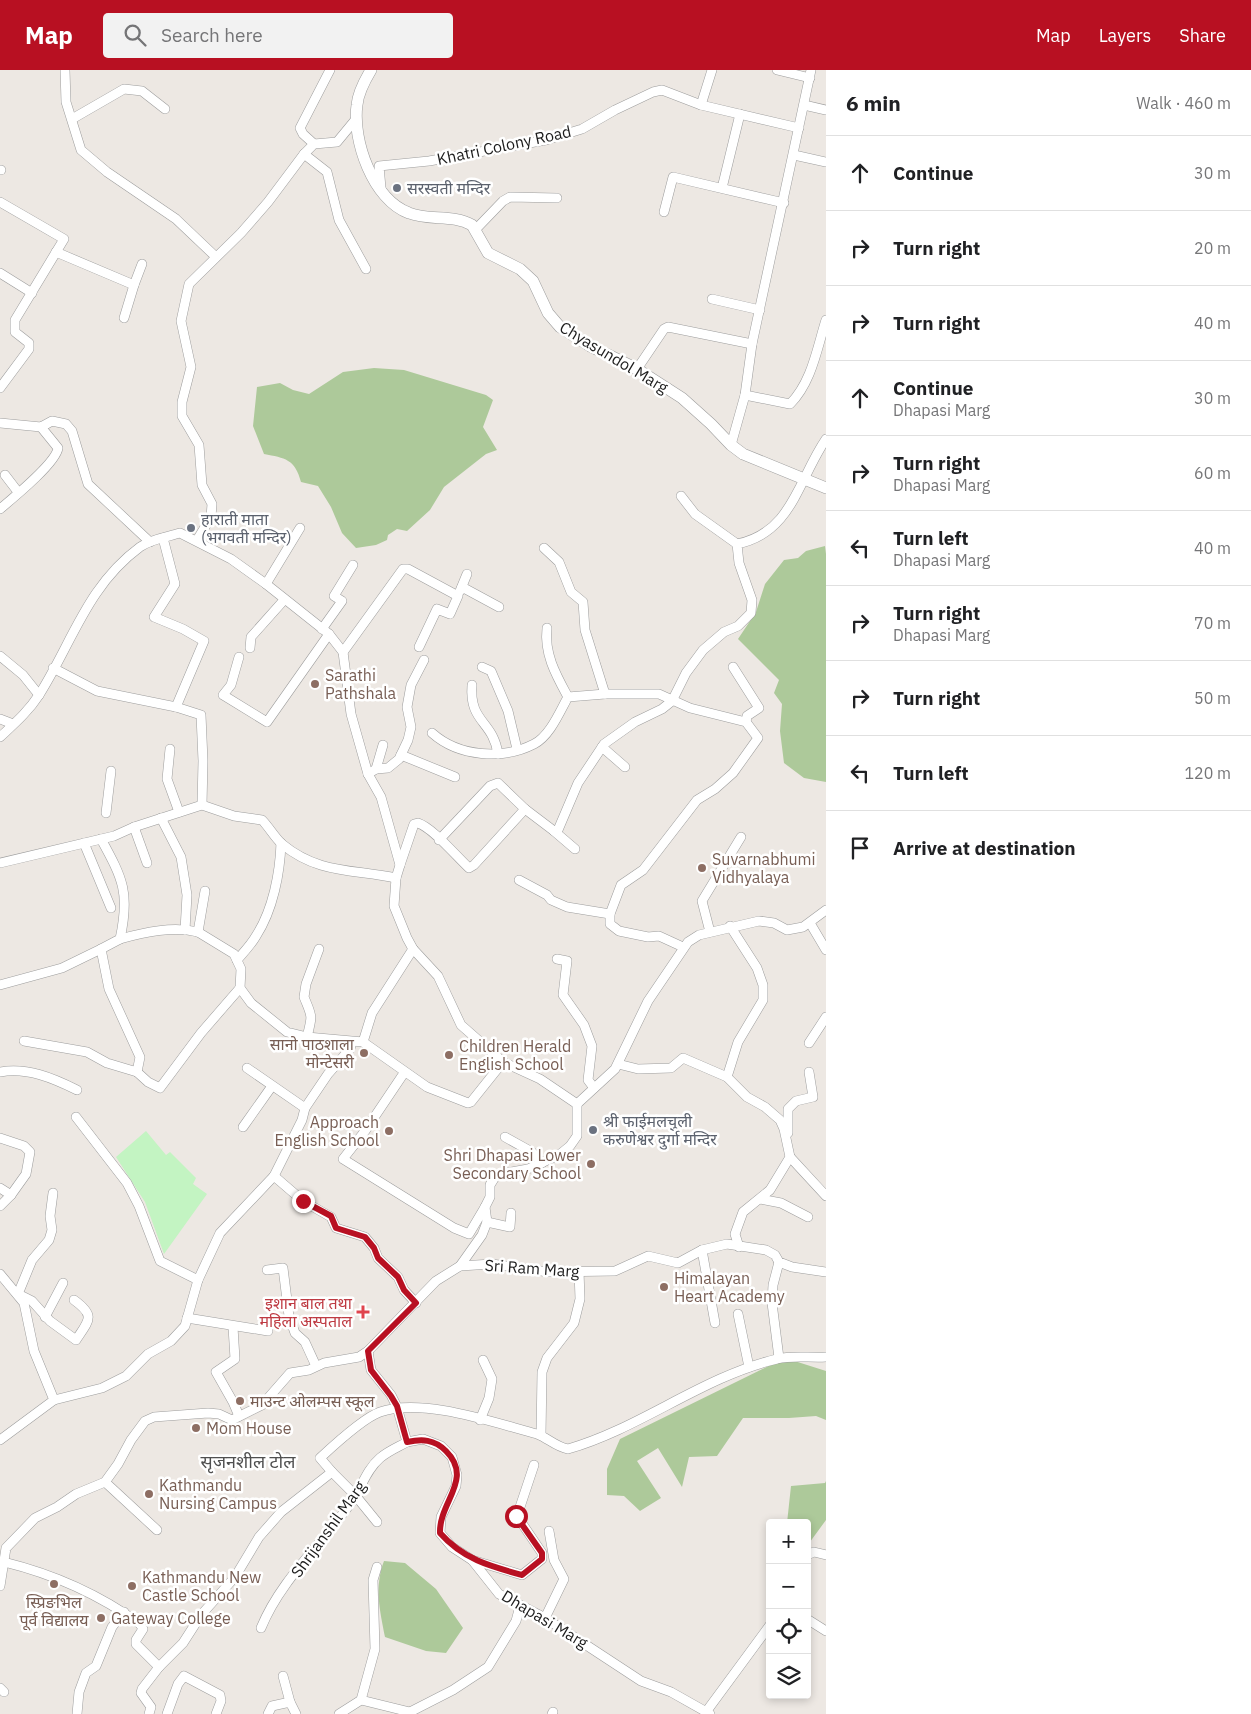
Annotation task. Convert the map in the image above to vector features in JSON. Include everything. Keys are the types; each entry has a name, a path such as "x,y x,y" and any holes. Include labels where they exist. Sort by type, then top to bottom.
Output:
{"street":[{"path":"65,70 66,102 78,143 88,157 176,219 216,257"},
{"path":"314,144 303,134 300,128 330,70"},
{"path":"371,70 360,93 356,119 363,158 381,188 406,213 467,222 476,229 510,197 557,198"},
{"path":"712,70 701,105 799,128"},
{"path":"731,446 745,394 752,344 811,74 777,70"},
{"path":"72,119 124,89 142,91 165,109"},
{"name":"Khatri Colony Road","path":"381,188 379,166 429,161 546,140 582,129 614,110 653,92 662,90 701,105"},
{"path":"804,105 826,110"},
{"path":"722,188 740,114"},
{"path":"197,540 211,517 212,504 202,485 199,445 182,416 182,402 190,367 181,321 189,284 268,202 304,154 314,144 337,142 356,119"},
{"path":"304,154 327,172 339,220 366,270"},
{"path":"794,155 826,162"},
{"path":"664,212 673,177 784,203"},
{"path":"0,202 64,239 15,320 16,332 29,343 29,348 0,388"},
{"name":"Chyasundol Marg","path":"476,229 488,253 528,274 548,313 560,327 590,346 637,369 697,410 731,446 743,454 826,488"},
{"path":"56,252 134,285"},
{"path":"124,318 142,264"},
{"path":"0,273 32,293"},
{"path":"712,299 760,310"},
{"path":"745,394 790,404 796,398 810,374 826,320"},
{"path":"637,369 668,326 752,344"},
{"path":"0,423 41,427 52,421 66,424 72,431 88,484 150,542"},
{"path":"0,510 37,476 58,451 41,427"},
{"path":"737,544 759,538 770,530 790,505 803,478 826,439"},
{"path":"5,475 18,492"},
{"path":"554,831 561,827 578,783 602,747 635,722 662,710 672,701 686,673 703,650 724,632 738,626 751,613 752,600 739,563 737,544 695,514 681,496"},
{"path":"266,584 300,528"},
{"path":"0,737 20,720 39,695 96,591 141,547 150,542 180,534 197,540 266,584 326,631 343,652 351,714 368,774 381,797 400,865"},
{"path":"163,538 175,584 154,617 183,628 204,641 176,707"},
{"path":"544,548 559,562 571,592 583,602 586,630 605,694"},
{"path":"240,657 231,685 223,695 268,722 326,631 342,601 334,596 354,565"},
{"path":"343,652 403,569 408,569 458,596"},
{"path":"420,647 437,609 450,614 467,574"},
{"path":"462,587 499,607"},
{"path":"250,648 250,637 284,600"},
{"path":"547,628 548,654 553,670 568,696"},
{"path":"0,656 23,675 39,695"},
{"path":"368,774 376,769 388,768 401,755 408,740 411,727 407,707 411,685 424,660"},
{"path":"733,667 759,708 748,716 746,722"},
{"path":"53,668 97,690 176,707 201,715 204,761 202,805"},
{"path":"482,668 491,671 508,711 517,749"},
{"path":"472,685 470,701 475,713 494,736 498,754"},
{"path":"568,696 659,694 690,708 746,722 758,738 733,773 715,789 697,800 643,870 621,885 610,914 610,924 619,931 648,937 659,936 683,947"},
{"path":"432,733 440,740 457,747 498,754 517,749 535,743 553,722 568,696"},
{"path":"0,719 13,724"},
{"path":"376,769 383,745"},
{"path":"602,747 625,767"},
{"path":"170,749 167,779 179,812"},
{"path":"401,755 455,777"},
{"path":"106,813 111,771"},
{"path":"439,840 490,786 498,783 525,809 575,849"},
{"path":"0,863 114,836 134,827 202,805 234,816 262,820 281,843 299,856 332,870 364,871 396,878"},
{"path":"525,809 474,865 469,868 424,825 418,822 414,824 396,878 394,906 413,948 438,976 461,1025 504,1062 540,1079 577,1104"},
{"path":"161,818 181,857 186,896 186,930"},
{"path":"134,827 147,863"},
{"path":"710,932 702,901 741,837"},
{"path":"101,839 125,891 126,914 120,939"},
{"path":"84,843 111,908"},
{"path":"237,960 256,936 264,922 280,866 281,843"},
{"path":"519,880 547,895 551,900 567,907 610,914"},
{"path":"198,932 205,891"},
{"path":"404,1073 365,1131 343,1159 454,1228 469,1234 490,1197 490,1185 495,1177 500,1174 528,1169 559,1155 570,1146 577,1136 577,1104 610,1076 618,1064 642,1013 683,947 699,935 730,926 759,921 774,922 787,930 803,927 826,910"},
{"path":"810,923 826,950"},
{"path":"727,1077 738,1042 763,1000 762,985 757,968 730,926"},
{"path":"0,985 62,968 120,939 142,933 186,930 198,932 234,954 241,969 240,988 201,1033 160,1088 148,1082 137,1072 107,1062 87,1052 24,1041"},
{"path":"362,1042 372,1014 413,948"},
{"path":"101,949 109,989 140,1057 137,1072"},
{"path":"307,1037 312,1015 311,1009 304,997 306,984 319,949"},
{"path":"557,959 567,961 563,995 584,1025 592,1046 588,1080 594,1088"},
{"path":"240,988 252,1003 287,1032 307,1037 362,1042 404,1073 427,1087 468,1103 471,1102 504,1062"},
{"path":"809,1043 826,1017"},
{"path":"0,1440 54,1400 102,1388 126,1376 148,1354 171,1341 185,1326 198,1280 220,1233 274,1176 302,1120 305,1108 328,1074 350,1049 352,1042"},
{"path":"618,1064 638,1069 671,1068 683,1058 727,1077 747,1097 765,1107 780,1120 788,1144"},
{"path":"247,1068 305,1108"},
{"path":"0,1072 18,1069 60,1081 77,1090"},
{"path":"808,1072 812,1097 796,1101 788,1109 788,1144 790,1157 826,1196"},
{"path":"243,1127 272,1086"},
{"path":"76,1117 127,1183 139,1206 160,1261 198,1280"},
{"path":"505,1137 532,1152 542,1163"},
{"path":"0,1138 24,1146 30,1152 26,1174 11,1195 0,1206"},
{"path":"738,1247 735,1234 742,1212 770,1190 790,1157"},
{"path":"274,1176 303,1201 331,1216 336,1228 365,1237 374,1248 378,1258 398,1277 404,1290 416,1303"},
{"path":"0,1188 11,1195"},
{"path":"18,1294 32,1260 49,1240 52,1230 50,1216 53,1193"},
{"path":"760,1199 781,1203 808,1217"},
{"path":"0,1586 6,1548 36,1518 56,1508 76,1494 105,1482 118,1464 130,1440 146,1421 154,1417 162,1418 208,1413 218,1414 232,1420 262,1405 290,1374 316,1366 359,1357 368,1351 436,1282 460,1266 482,1235 487,1222 485,1207"},
{"path":"487,1222 510,1227 512,1213"},
{"name":"Sri Ram Marg","path":"460,1266 492,1264 548,1272 615,1271 648,1256 678,1264 702,1250 727,1244 766,1250 775,1255 779,1262 792,1267 826,1272"},
{"path":"702,1250 715,1323"},
{"path":"779,1262 773,1285 772,1303 779,1358"},
{"path":"267,1270 283,1268 289,1316 295,1332 304,1342 316,1366"},
{"path":"540,1435 542,1372 548,1358 574,1323 580,1299 580,1271"},
{"path":"0,1274 18,1294 26,1311 34,1351 54,1400"},
{"path":"45,1317 63,1283"},
{"path":"18,1294 32,1301 45,1317 76,1340 90,1320 86,1308 74,1300"},
{"path":"738,1314 749,1368"},
{"path":"187,1318 268,1331"},
{"path":"234,1327 235,1360 216,1372 239,1416"},
{"path":"368,1351 371,1370 397,1406 407,1442"},
{"path":"377,1522 355,1495 320,1458 339,1440 379,1412 397,1406 461,1412 480,1420 540,1435 560,1448 568,1449 634,1422 729,1374 779,1358 826,1357"},
{"path":"480,1420 489,1398 492,1379 482,1360"},
{"name":"Dhapasi Marg","path":"407,1442 423,1439 441,1446 452,1457 457,1475 456,1486 441,1517 440,1533 452,1547 472,1560 499,1594 546,1618 641,1681 671,1692 704,1712"},
{"name":"Shrijanshil Marg","path":"261,1628 266,1614 297,1570 355,1495 371,1468 379,1458 407,1442"},
{"path":"472,1560 522,1575 542,1559 542,1553 516,1516 534,1465"},
{"path":"216,1714 221,1701 220,1695 184,1676 178,1684 167,1714 150,1711 141,1693 142,1689 183,1643 202,1616 235,1578 259,1537 281,1512 332,1472"},
{"path":"105,1482 157,1530"},
{"path":"546,1618 564,1579 554,1560 549,1531"},
{"path":"0,1540 6,1548"},
{"path":"811,1553 814,1552 826,1555"},
{"path":"4,1562 30,1568 73,1586 124,1612 143,1629 136,1640 136,1644 160,1667"},
{"path":"339,1714 361,1700 375,1649 373,1580 377,1567"},
{"path":"361,1700 410,1712 453,1690 488,1667 516,1621 520,1606"},
{"path":"77,1714 79,1692 86,1673 96,1666 112,1627 124,1612"},
{"path":"811,1622 826,1631"},
{"path":"704,1712 766,1630"},
{"path":"283,1676 290,1702 296,1714"},
{"path":"268,1714 272,1706 290,1702"}],"green space":[{"path":"374,368 404,370 486,395 493,400 483,427 497,450 486,454 444,487 430,510 407,531 397,529 388,535 387,540 376,545 356,548 342,533 331,507 318,486 301,482 296,468 288,461 264,454 253,426 257,387 280,383 293,390 309,394 343,372"},
{"path":"825,546 826,782 804,778 784,763 780,731 782,704 774,693 779,680 738,639 756,612 765,584 784,560 798,558 806,551"},
{"path":"146,1131 166,1155 170,1152 196,1178 193,1184 207,1194 164,1254 145,1202 116,1157"},
{"path":"785,1358 826,1371 826,1420 816,1416 743,1418 717,1456 689,1457 682,1487 658,1448 637,1461 661,1498 640,1511 624,1496 607,1495 607,1469 620,1439"},
{"path":"826,1481 826,1520 811,1541 811,1519 787,1519 791,1486 825,1483"},
{"path":"384,1561 405,1563 436,1589 463,1628 446,1653 426,1651 385,1637 379,1590 379,1580"}],"place":[{"name":"सरस्वती मन्दिर","path":"397,188"},
{"name":"हाराती माता (भगवती मन्दिर)","path":"191,528"},
{"name":"Sarathi Pathshala","path":"315,684"},
{"name":"Suvarnabhumi Vidhyalaya","path":"702,868"},
{"name":"सानो पाठशाला मोन्टेसरी","path":"364,1053"},
{"name":"Children Herald English School","path":"449,1055"},
{"name":"श्री फाईमलचुली करुणेश्वर दुर्गा मन्दिर","path":"593,1130"},
{"name":"Approach English School","path":"389,1131"},
{"name":"Shri Dhapasi Lower Secondary School","path":"591,1164"},
{"name":"Himalayan Heart Academy","path":"664,1287"},
{"name":"इशान बाल तथा महिला अस्पताल","path":"363,1312"},
{"name":"माउन्ट ओलम्पस स्कूल","path":"240,1401"},
{"name":"Mom House","path":"196,1428"},
{"name":"Kathmandu Nursing Campus","path":"149,1494"},
{"name":"स्प्रिङभिल पूर्व विद्यालय","path":"54,1584"},
{"name":"Kathmandu New Castle School","path":"132,1586"},
{"name":"Gateway College","path":"101,1618"}],"district":[{"name":"सृजनशील टोल","path":"248,1462"}],"route":[{"path":"303,1201 331,1216 336,1228 348,1230 365,1237 374,1248 378,1258 398,1277 403,1283 404,1290 416,1303 368,1351 371,1370 397,1406 407,1442 423,1439 441,1446 452,1457 457,1475 456,1486 441,1517 440,1533 452,1547 472,1560 522,1575 542,1559 542,1553 521,1526 516,1516"}]}
